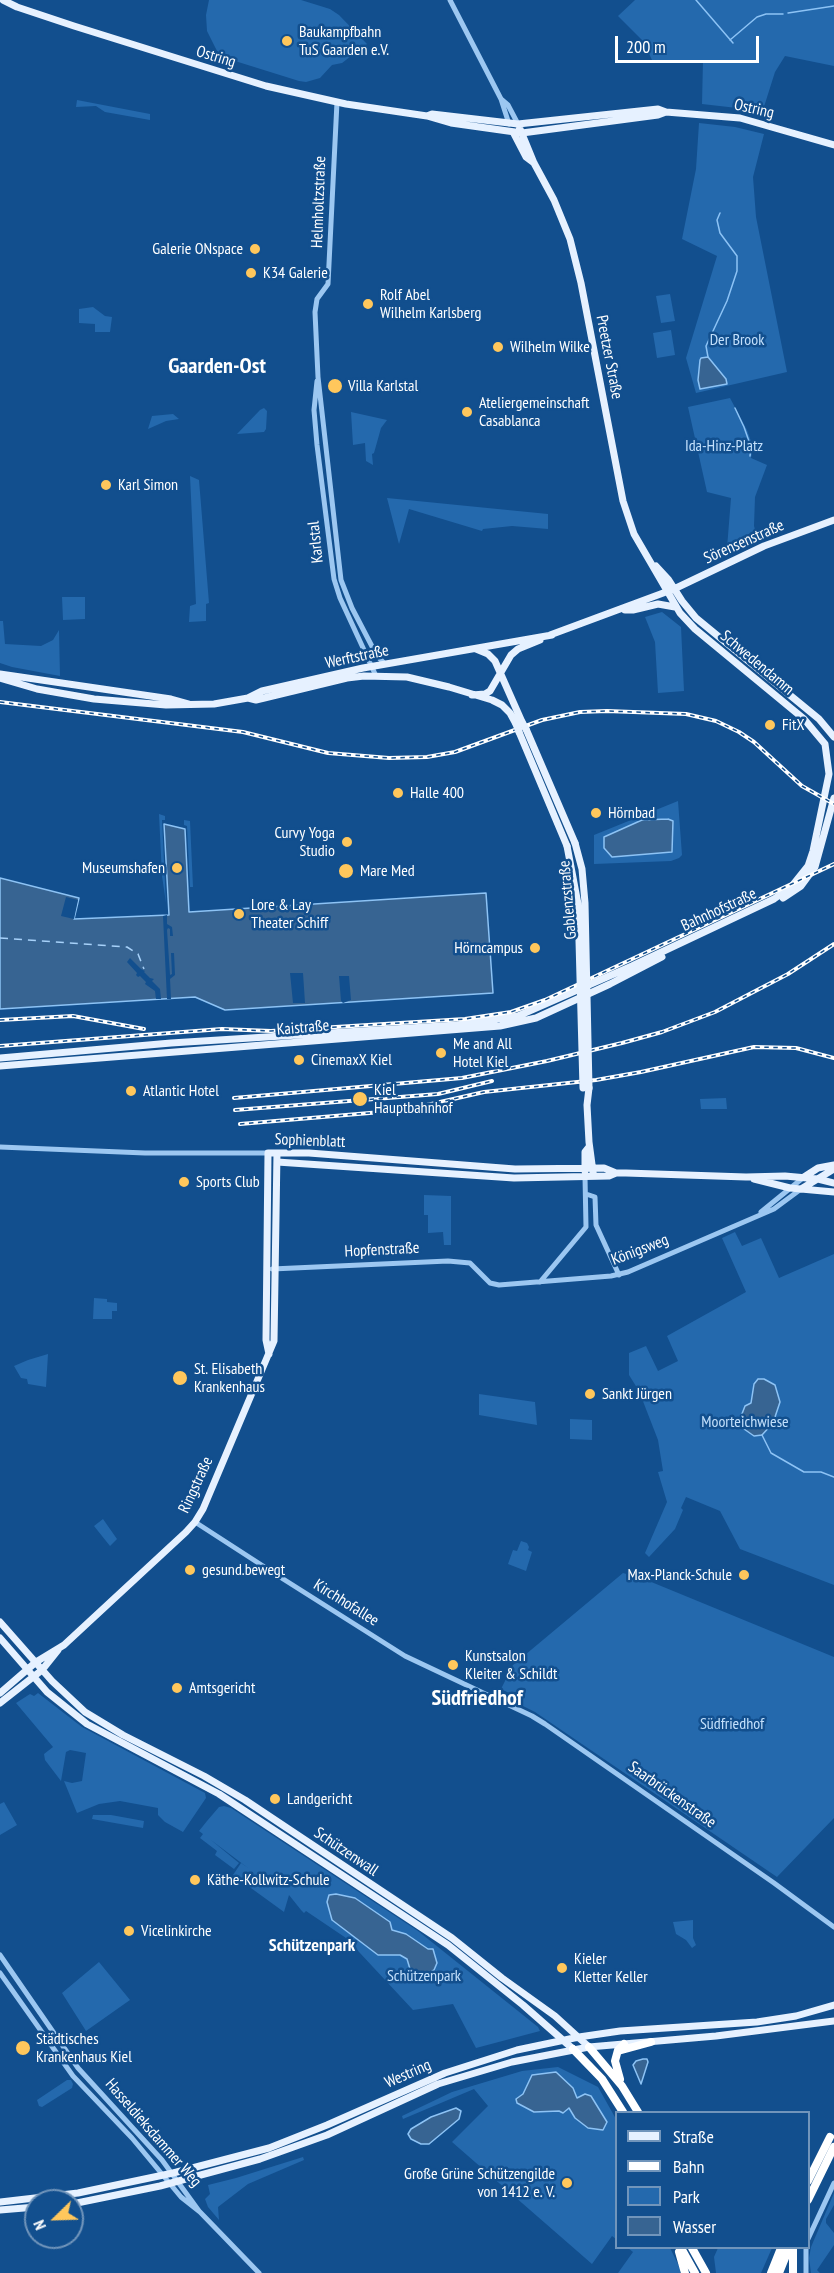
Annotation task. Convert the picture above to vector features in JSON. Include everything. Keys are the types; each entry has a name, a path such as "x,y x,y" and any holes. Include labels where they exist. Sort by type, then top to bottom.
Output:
{"highway":[{"path":"617,2052 651,2042"},
{"path":"622,2086 615,2064 617,2052 624,2044"},
{"path":"589,2047 622,2086 637,2111"},
{"path":"573,2049 608,2087 622,2111"},
{"path":"810,2167 832,2133"},
{"path":"810,2177 832,2133"},
{"path":"810,2196 834,2147"},
{"path":"679,2249 685,2273"},
{"path":"680,2249 695,2273"},
{"path":"693,2249 706,2273"},
{"path":"771,2273 780,2249"},
{"path":"780,2273 790,2249"},
{"path":"791,2249 793,2273"}],"main road":[{"name":"Ostring","path":"3,0 17,7 218,72 337,102 427,116 451,123 522,133 658,115 666,112"},
{"name":"Ostring","path":"427,116 432,114 518,124 658,109 666,112 740,118 834,144"},
{"name":"Preetzer Straße","path":"509,124 526,157 534,163"},
{"name":"Preetzer Straße","path":"518,124 570,239 581,283 627,518 634,534 670,592"},
{"name":"Sörensenstraße","path":"670,592 764,546 834,520"},
{"name":"Werftstraße","path":"658,604 670,592"},
{"name":"Werftstraße","path":"472,695 490,691 506,662 518,649 552,634 670,592"},
{"name":"Schwedendamm","path":"670,592 675,607 695,629 804,718 831,752"},
{"name":"Schwedendamm","path":"670,592 682,601 706,627 819,719 834,736"},
{"name":"Werftstraße","path":"623,609 633,610 658,604 675,607"},
{"name":"Werftstraße","path":"0,678 37,689 94,699 166,705 214,704 248,698 262,691 375,666 552,634"},
{"path":"474,649 489,654 501,672"},
{"name":"Gablenzstraße","path":"501,672 519,723 571,844 578,904 589,1177"},
{"name":"Werftstraße","path":"0,674 171,699 191,705"},
{"name":"Werftstraße","path":"248,698 256,700 347,678 407,677 428,681 502,705 519,723"},
{"name":"Bahnhofstraße","path":"528,1013 774,899 789,889 804,872 813,851 830,774 831,752"},
{"name":"Bahnhofstraße","path":"602,988 665,955 777,902 801,886 815,867 834,798"},
{"name":"Kaistraße","path":"0,1066 500,1026 532,1020 602,988"},
{"name":"Kaistraße","path":"0,1058 171,1043 457,1025 498,1020 528,1013"},
{"name":"Sophienblatt","path":"268,1153 309,1153 514,1169 608,1168 616,1173"},
{"name":"Ringstraße","path":"268,1153 266,1340 268,1354"},
{"name":"Ringstraße","path":"0,1703 42,1670 58,1650 195,1522 274,1341 277,1153"},
{"name":"Sophienblatt","path":"277,1162 504,1177 589,1177 609,1176 616,1173 804,1177"},
{"path":"804,1177 818,1168 834,1167"},
{"path":"801,1189 834,1167"},
{"name":"Sophienblatt","path":"746,1177 790,1188 834,1192"},
{"path":"804,1177 834,1183"},
{"name":"Schützenwall","path":"0,1622 62,1692 85,1712 123,1735 204,1776 245,1800 452,1938 555,2016 589,2047"},
{"name":"Schützenwall","path":"0,1638 47,1692 87,1724 219,1794 448,1945 523,2004 573,2049"},
{"name":"Ringstraße","path":"0,1693 36,1662 58,1650"},
{"name":"Westring","path":"0,2202 78,2193 173,2173 269,2148 300,2137 429,2079 517,2050 620,2031 757,2022 796,2016 834,2005"},
{"name":"Westring","path":"84,2201 179,2181 260,2159 303,2144 448,2080 512,2062 573,2049 834,2021"},
{"path":"0,2210 24,2208"}],"street":[{"name":"Preetzer Straße","path":"450,0 501,99 509,124"},
{"name":"Preetzer Straße","path":"501,99 508,105 518,124"},
{"name":"Helmholtzstraße","path":"317,299 328,285 337,102"},
{"name":"Karlstal","path":"317,299 315,312 318,377 341,580 352,608 377,656 385,664"},
{"name":"Karlstal","path":"318,377 314,391 317,445 334,579 340,598 375,666"},
{"name":"Karlstal","path":"376,676 377,656"},
{"name":"Sophienblatt","path":"0,1147 145,1153 268,1153"},
{"name":"Sophienblatt","path":"268,1161 277,1162"},
{"path":"540,1282 584,1232 589,1177"},
{"name":"Königsweg","path":"757,1215 804,1177"},
{"name":"Königsweg","path":"490,1283 499,1286 619,1275 774,1209 801,1189"},
{"path":"586,1194 595,1197 596,1225 619,1275"},
{"name":"Hopfenstraße","path":"267,1267 275,1270 465,1261 473,1265 490,1283"},
{"name":"Kirchhofallee","path":"195,1522 405,1656 488,1695"},
{"name":"Saarbrückenstraße","path":"488,1695 532,1716 565,1737 834,1927"},
{"name":"Hasseldieksdammer Weg","path":"0,1955 84,2076 173,2173 200,2212"},
{"name":"Hasseldieksdammer Weg","path":"0,1973 73,2076 184,2200 200,2212 259,2273"},
{"path":"810,2235 834,2183"},
{"path":"806,2249 806,2273"}],"green space":[{"name":"Baukampfbahn TuS Gaarden e.V.","path":"209,0 301,0 330,9 339,15 367,44 342,63 332,65 320,78 306,82 299,81 235,61 217,51 207,31 206,15"},
{"path":"635,0 834,0 834,66 785,56 775,72 762,113 702,104 703,60 652,60 643,41 618,16"},
{"path":"77,100 150,114 150,120 105,112 96,106 76,107"},
{"name":"Der Brook","path":"699,123 735,127 764,134 753,177 756,217 787,372 696,393 686,358 717,256 682,239 696,169"},
{"path":"670,294 675,321 661,323 656,296"},
{"path":"93,307 105,316 112,317 110,332 95,332 95,324 79,323 79,309"},
{"path":"671,330 675,355 657,358 653,333"},
{"name":"Ida-Hinz-Platz","path":"730,398 753,447 751,458 767,465 755,497 754,526 757,536 727,548 731,498 707,492 688,407"},
{"path":"264,408 267,411 264,432 237,434 260,410"},
{"path":"351,412 387,420 381,428 372,454 373,465 366,461 365,443 353,445"},
{"path":"173,414 179,419 166,421 148,429 152,416"},
{"path":"190,476 199,480 209,603 206,604 206,621 189,622 190,606 196,604"},
{"path":"387,498 548,514 548,529 512,526 483,529 482,531 409,509 399,544"},
{"path":"62,597 85,597 85,619 63,620"},
{"path":"662,612 681,627 684,691 658,693 655,642 645,617"},
{"path":"0,621 3,621 5,644 41,646 53,640 59,630 60,676 0,663"},
{"path":"678,801 682,855 679,858 671,861 594,864 594,835"},
{"path":"159,814 165,816 165,820 162,820 166,903 162,876"},
{"path":"184,820 190,821 193,887 190,887 187,826 184,825"},
{"path":"726,1098 727,1109 701,1109 700,1099"},
{"path":"424,1195 451,1196 451,1245 444,1245 443,1232 428,1233 428,1215 424,1215"},
{"name":"Moorteichwiese","path":"735,1232 742,1246 761,1238 779,1278 834,1254 834,1585 740,1549 720,1511 686,1497 675,1529 649,1557 645,1553 667,1502 658,1472 663,1471 658,1440 639,1391 629,1375 629,1353 646,1346 658,1371 678,1361 667,1336 746,1292 722,1238"},
{"path":"94,1298 117,1303 117,1311 112,1311 112,1319 93,1319"},
{"path":"48,1354 46,1387 28,1384 27,1379 21,1378 14,1366"},
{"path":"479,1394 535,1402 537,1425 479,1415"},
{"path":"570,1419 592,1420 592,1440 570,1439"},
{"path":"103,1519 117,1539 110,1546 94,1526"},
{"path":"521,1541 527,1543 528,1550 532,1552 526,1571 508,1564 513,1550 517,1551"},
{"name":"Südfriedhof","path":"623,1573 644,1579 834,1657 834,1818 777,1877 535,1712 507,1698 509,1693 501,1689 513,1665"},
{"path":"38,1693 82,1727 205,1793 206,1798 183,1832 165,1822 158,1815 158,1808 120,1801 99,1804 77,1813 64,1781 72,1783 82,1781 86,1753 70,1750 66,1752 61,1781 45,1760 44,1754 53,1747 16,1703 30,1694 34,1696"},
{"path":"4,1802 17,1825 0,1835 0,1804"},
{"name":"Schützenpark","path":"219,1807 231,1808 418,1931 538,2027 540,2031 476,2048 453,2004 413,2010 346,1938 306,1911 304,1913 289,1895 284,1912 233,1875 241,1863 248,1868 211,1840 239,1863 234,1869 215,1855 217,1851 200,1838 203,1834 199,1831"},
{"path":"93,1815 111,1815 144,1821 143,1828 92,1819"},
{"path":"693,1920 693,1938 696,1945 692,1948 686,1940 676,1934 673,1922"},
{"path":"99,1962 130,2000 86,2031 62,1993"},
{"path":"558,2067 598,2087 615,2117 615,2238 612,2236 592,2264 452,2142 488,2106 474,2089 403,2119 402,2116 452,2092 522,2071"},
{"path":"67,2080 71,2080 72,2088 42,2107 39,2106 37,2100"},
{"path":"303,2157 304,2160 248,2184 218,2207 219,2220 208,2207 205,2199 210,2194 208,2185"},
{"path":"834,2193 834,2205 826,2223 834,2233 834,2245 817,2270 820,2273 811,2273 809,2258 811,2247"},
{"path":"629,2249 670,2249 680,2268 680,2273 618,2273 633,2252"},
{"path":"718,2249 772,2249 761,2273 716,2273 714,2257"}],"water":[{"path":"708,357 726,379 727,384 700,389 698,380 700,360"},
{"path":"668,819 673,821 672,852 612,857 604,848 604,837 642,820"},
{"path":"164,824 185,829 189,912 486,893 493,993 225,1010 195,997 0,1009 0,878 79,898 74,919 169,915"},
{"path":"758,1379 764,1379 775,1385 780,1402 773,1423 762,1435 754,1436 744,1429 740,1419 745,1406 751,1403 754,1384"},
{"path":"329,1895 355,1898 390,1922 392,1930 406,1934 428,1949 433,1949 437,1963 434,1970 426,1975 418,1976 410,1969 407,1959 400,1955 378,1955 332,1920 327,1902"},
{"path":"647,2059 648,2062 641,2084 633,2065 636,2061"},
{"path":"556,2072 573,2088 577,2098 585,2094 591,2096 607,2122 603,2130 588,2128 575,2118 569,2108 563,2113 559,2111 534,2112 517,2103 516,2099 523,2094 532,2075"},
{"path":"456,2108 461,2111 459,2119 429,2144 421,2144 411,2139 408,2134 411,2129 431,2117"}],"pier":[{"path":"66,897 78,900 74,919 61,916"},
{"path":"167,915 167,924 172,927 173,936 170,936 168,928 170,975 172,974 171,953 174,953 175,975 170,979 171,999 167,999 163,916"},
{"path":"130,958 150,978 154,979 152,981 160,989 161,999 156,999 155,991 145,984 146,982 140,976 136,975 137,973 127,962"},
{"path":"290,973 303,973 305,1003 293,1003"},
{"path":"339,976 349,976 351,1000 343,1003 341,1001"}],"waterway":[{"path":"696,0 733,43"},
{"path":"788,13 834,6"},
{"path":"730,40 757,17 766,14 783,14"},
{"path":"708,357 706,346 727,301 737,271 737,256 720,233 717,220 720,213"},
{"path":"735,408 751,447 750,456"},
{"path":"762,1435 771,1453 804,1472 821,1472 834,1477"}],"ferry route":[{"path":"0,938 127,947 138,954 144,969"}],"railway":[{"path":"0,702 243,732 328,753 389,758 427,757 455,752 542,720 580,712 686,714 716,721 739,732 754,742 802,786 834,804"},
{"path":"0,1046 222,1029 271,1031 465,1019 511,1012 545,1000 834,864"},
{"path":"234,1098 462,1078 622,1043 662,1032 715,1012 788,974 834,944"},
{"path":"0,1020 73,1016 144,1029"},
{"path":"240,1124 405,1110 484,1092 596,1080 641,1072 754,1047 796,1048 834,1058"},
{"path":"235,1110 438,1094 492,1081"}],"place":[{"name":"Baukampfbahn TuS Gaarden e.V.","path":"287,41"},
{"name":"Galerie ONspace","path":"255,249"},
{"name":"K34 Galerie","path":"251,273"},
{"name":"Rolf Abel Wilhelm Karlsberg","path":"368,304"},
{"name":"Wilhelm Wilke","path":"498,347"},
{"name":"Villa Karlstal","path":"335,386"},
{"name":"Ateliergemeinschaft Casablanca","path":"467,412"},
{"name":"Karl Simon","path":"106,485"},
{"name":"FitX","path":"770,725"},
{"name":"Halle 400","path":"398,793"},
{"name":"Hörnbad","path":"596,813"},
{"name":"Curvy Yoga Studio","path":"347,842"},
{"name":"Museumshafen","path":"177,868"},
{"name":"Mare Med","path":"346,871"},
{"name":"Lore & Lay Theater Schiff","path":"239,914"},
{"name":"Hörncampus","path":"535,948"},
{"name":"Me and All Hotel Kiel","path":"441,1053"},
{"name":"CinemaxX Kiel","path":"299,1060"},
{"name":"Atlantic Hotel","path":"131,1091"},
{"name":"Kiel Hauptbahnhof","path":"360,1099"},
{"name":"Sports Club","path":"184,1182"},
{"name":"St. Elisabeth Krankenhaus","path":"180,1378"},
{"name":"Sankt Jürgen","path":"590,1394"},
{"name":"gesund.bewegt","path":"190,1570"},
{"name":"Max-Planck-Schule","path":"744,1575"},
{"name":"Kunstsalon Kleiter & Schildt","path":"453,1665"},
{"name":"Amtsgericht","path":"177,1688"},
{"name":"Landgericht","path":"275,1799"},
{"name":"Käthe-Kollwitz-Schule","path":"195,1880"},
{"name":"Vicelinkirche","path":"129,1931"},
{"name":"Kieler Kletter Keller","path":"562,1968"},
{"name":"Städtisches Krankenhaus Kiel","path":"23,2048"},
{"name":"Große Grüne Schützengilde von 1412 e. V.","path":"567,2183"}],"district":[{"name":"Gaarden-Ost","path":"217,367"},
{"name":"Südfriedhof","path":"477,1699"},
{"name":"Schützenpark","path":"312,1946"}]}
